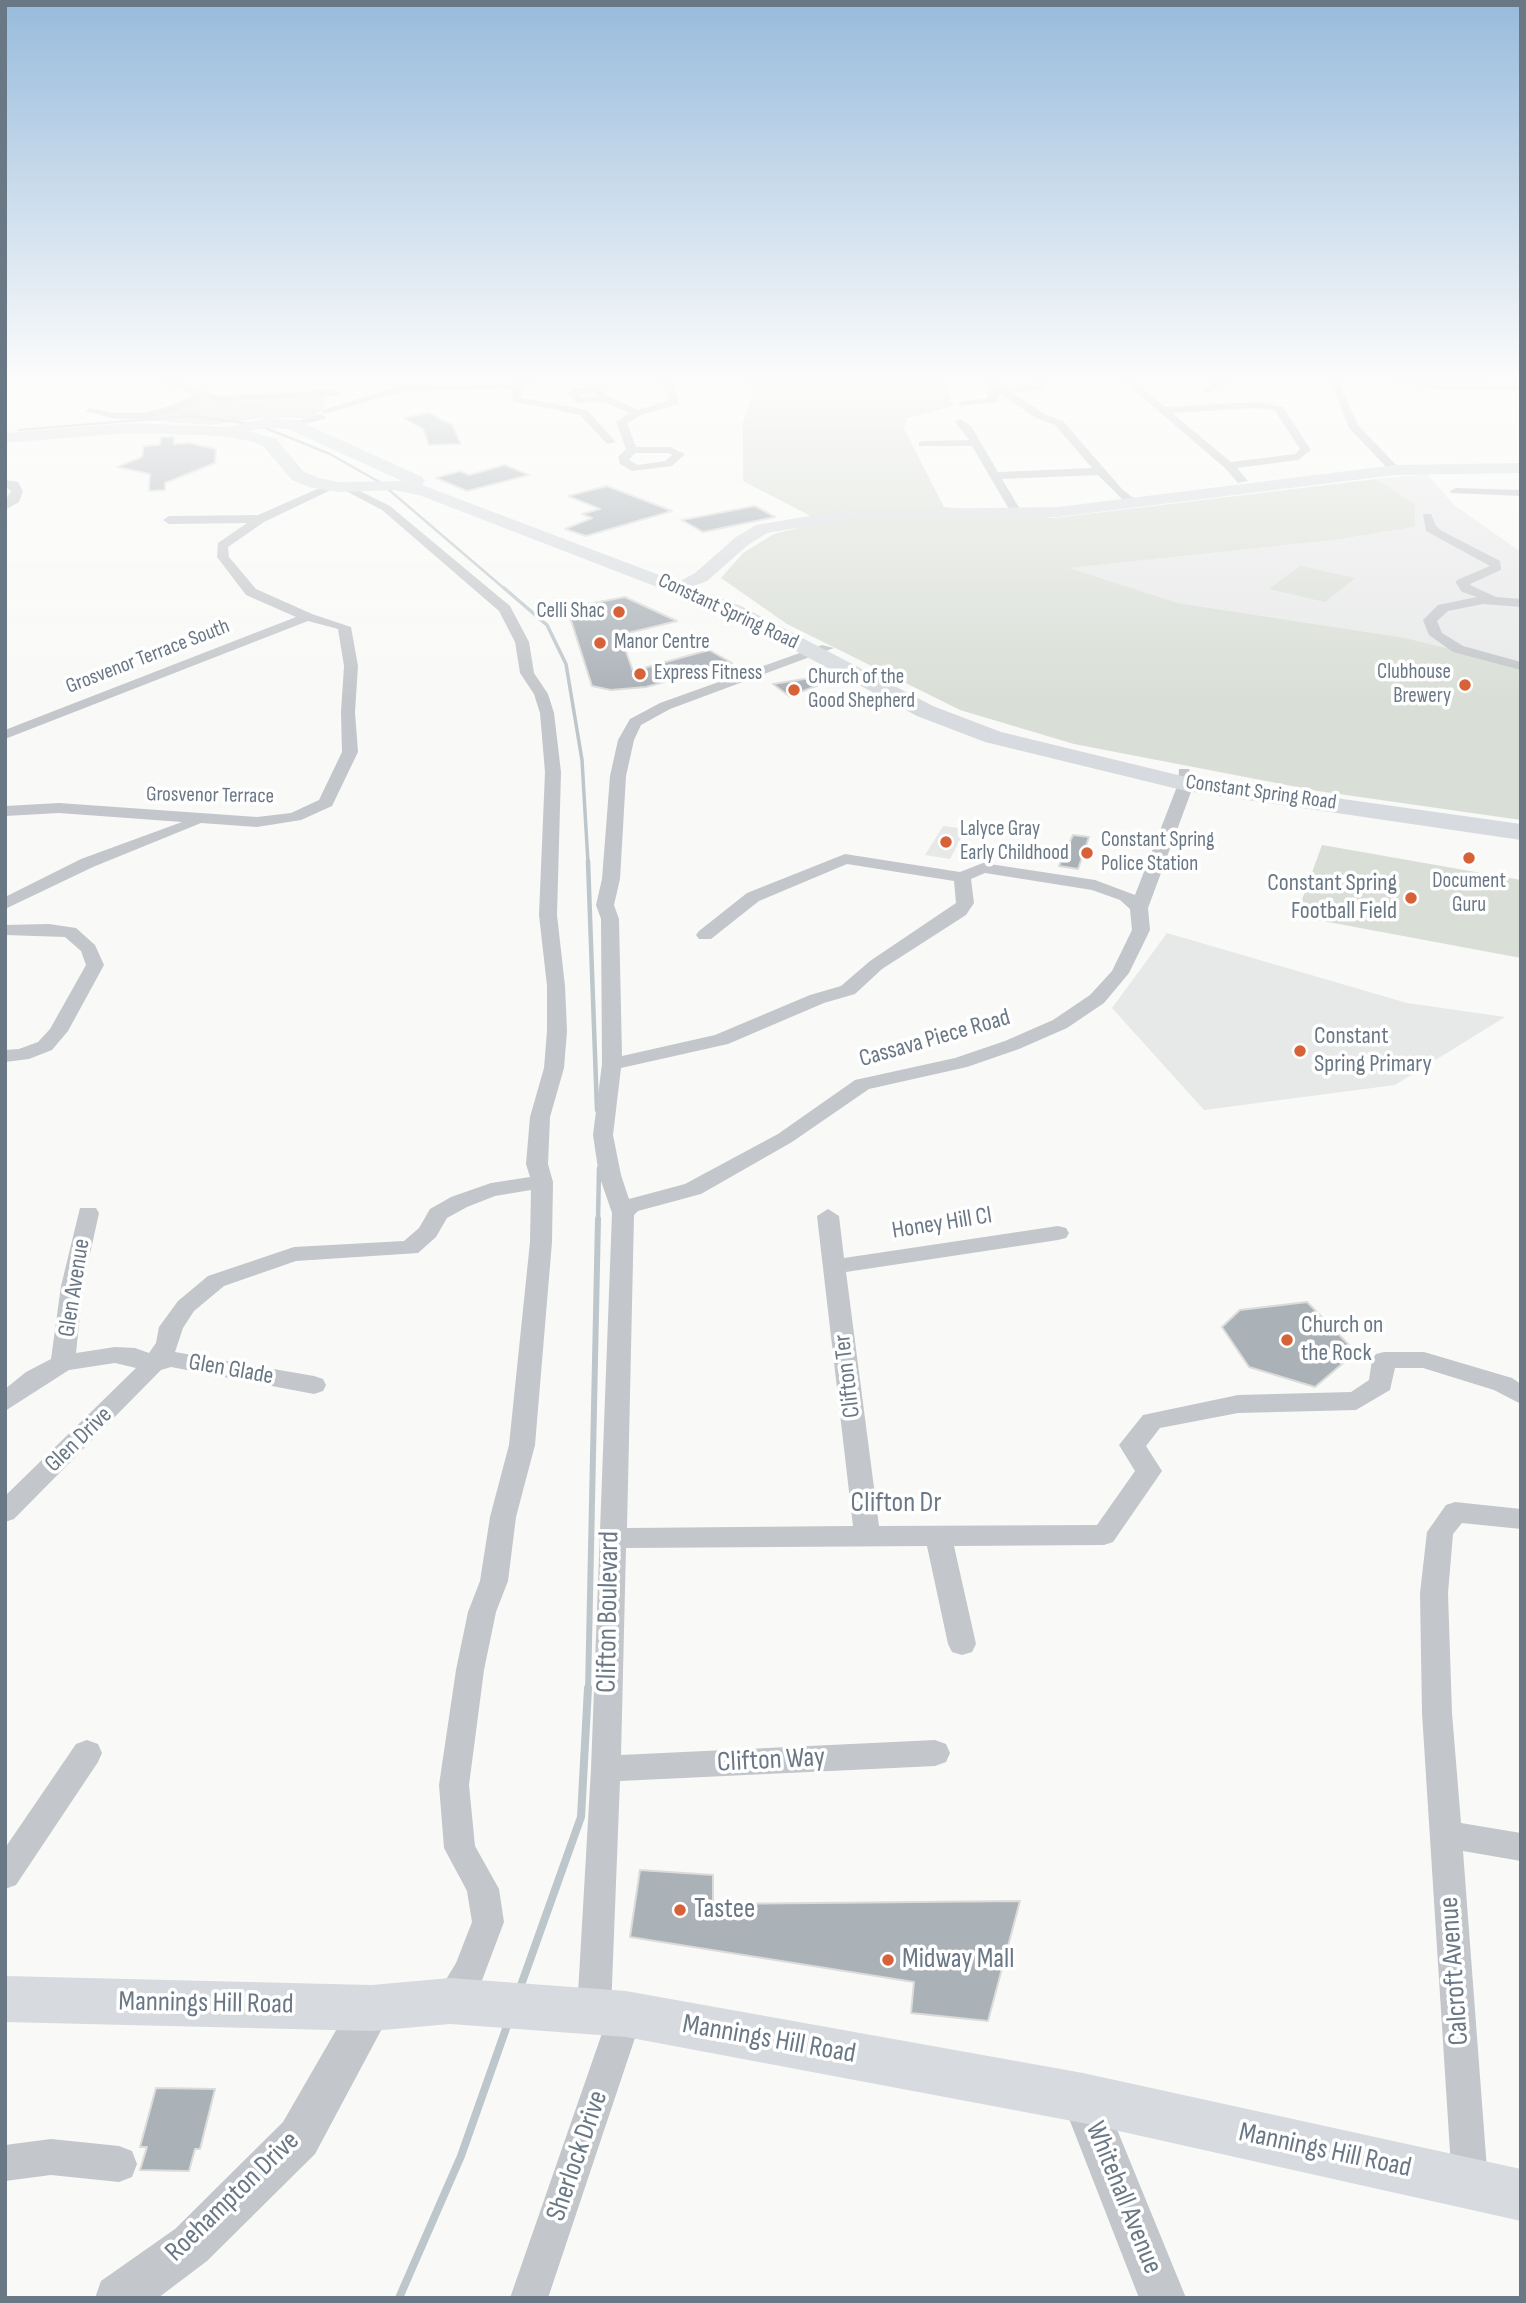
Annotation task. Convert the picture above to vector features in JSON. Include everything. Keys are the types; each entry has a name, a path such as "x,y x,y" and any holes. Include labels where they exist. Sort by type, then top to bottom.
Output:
{"main road":[{"name":"Constant Spring Road","path":"399,487 423,490 686,584"},
{"name":"Constant Spring Road","path":"435,487 686,584 734,610 820,650 925,711 993,737 1185,778 1521,832"},
{"path":"686,584 750,536 779,525 883,512 1017,514 1142,503 1261,487"},
{"name":"Constant Spring Road","path":"1185,778 1521,822"},
{"name":"Mannings Hill Road","path":"5,1999 372,2008 450,2001 596,2011 1083,2098 1521,2194"}],"street":[{"path":"5,507 15,500 15,487"},
{"name":"Grosvenor Terrace","path":"5,811 59,808 257,822 295,817 326,803 350,752 349,647 344,627 307,617 251,592 223,557 222,546 260,519 338,487"},
{"path":"340,487 386,508 505,609 522,642 527,673 541,694 547,713 554,772 548,915 556,986 557,1031 554,1068 540,1117 537,1164 542,1182 541,1242 522,1446 503,1517 494,1581 482,1612 472,1658 454,1785 460,1848 483,1889 488,1922 469,1972 450,2001"},
{"path":"1002,487 1017,514"},
{"path":"1117,487 1128,499 1142,503"},
{"path":"1456,491 1521,493"},
{"path":"1427,516 1430,528 1438,534 1496,564 1497,567 1492,571 1462,583 1467,589 1500,601"},
{"path":"169,520 260,519"},
{"path":"1460,602 1467,589"},
{"path":"1521,603 1460,602 1443,608 1430,620 1436,635 1458,649 1521,666"},
{"name":"Grosvenor Terrace South","path":"5,735 307,617"},
{"path":"623,1213 610,1175 603,1135 612,1064 610,919 605,905 611,879 615,790 626,740 635,722 666,706 820,650"},
{"name":"Cassava Piece Road","path":"623,1213 630,1206 693,1189 785,1138 862,1084 960,1063 1012,1045 1060,1024 1097,999 1120,973 1141,930 1139,908 1185,778"},
{"path":"5,904 119,849 202,819"},
{"path":"705,935 753,897 845,859 962,877 983,868 1095,885 1126,896 1139,908"},
{"path":"612,1064 721,1040 817,999 848,990 876,965 960,911 965,903 962,877"},
{"path":"5,929 49,929 70,933 89,949 95,965 58,1031 45,1046 22,1055 5,1056"},
{"name":"Glen Drive","path":"5,1511 124,1396 168,1344 171,1327 186,1306 216,1281 294,1254 410,1248 428,1232 438,1214 459,1202 491,1190 542,1182"},
{"name":"Glen Avenue","path":"63,1363 72,1286 88,1213"},
{"name":"Clifton Boulevard","path":"596,2011 623,1213"},
{"name":"Clifton Ter","path":"828,1216 867,1536"},
{"name":"Honey Hill Cl","path":"834,1268 1058,1233"},
{"path":"5,1402 35,1378 63,1363 114,1355 135,1356 149,1365"},
{"name":"Glen Glade","path":"149,1365 171,1359 314,1385"},
{"name":"Clifton Dr","path":"611,1538 1104,1535 1149,1471 1132,1445 1152,1420 1238,1404 1356,1401 1381,1384 1384,1360 1424,1360 1503,1384 1521,1395"},
{"name":"Calcroft Avenue","path":"1470,2183 1436,1700 1434,1593 1440,1532 1455,1513 1521,1519"},
{"path":"938,1536 962,1644"},
{"path":"5,1875 87,1753"},
{"name":"Clifton Way","path":"606,1769 935,1753"},
{"path":"1446,1834 1521,1847"},
{"name":"Roehampton Drive","path":"118,2298 191,2245 299,2138 372,2008"},
{"name":"Sherlock Drive","path":"529,2298 596,2011"},
{"name":"Whitehall Avenue","path":"1083,2098 1163,2298"},
{"path":"5,2164 51,2157 118,2164"}],"shaded area":[{"path":"755,487 934,487 944,507 1054,518 1306,487 1389,487 1415,504 1415,527 1334,540 1069,568 1178,603 1406,638 1521,666 1521,820 1318,791 1074,744 960,710 787,624 721,578 743,553 774,534 822,522"},
{"path":"1389,487 1439,487 1454,505 1521,552 1521,666 1406,638 1178,603 1067,568 1334,540 1415,527 1415,504"},
{"path":"1300,566 1355,578 1325,602 1269,589"},
{"name":"Lalyce Gray Early Childhood","path":"943,826 966,829 950,859 925,855"},
{"name":"Constant Spring Football Field","path":"1322,845 1521,880 1521,958 1296,916"},
{"name":"Constant Spring Primary","path":"1167,933 1407,1003 1505,1017 1395,1085 1204,1110 1112,1008"}],"building":[{"path":"149,487 165,487 165,490 149,491"},
{"path":"459,487 481,487 467,491"},
{"path":"611,487 672,511 586,536 565,529 592,518 582,514 600,509 568,496"},
{"path":"755,506 775,517 703,532 682,520"},
{"name":"Manor Centre","path":"625,597 677,621 620,635 633,671 709,650 732,663 646,687 611,690 592,686 567,608"},
{"name":"Church of the Good Shepherd","path":"823,676 825,683 789,696 773,684"},
{"path":"1073,835 1089,837 1078,869 1059,866"},
{"name":"Church on the Rock","path":"1307,1302 1356,1352 1315,1387 1249,1367 1222,1327 1240,1310"},
{"name":"Midway Mall","path":"640,1870 713,1875 713,1904 1020,1901 988,2021 911,2013 914,1982 630,1937"},
{"path":"156,2088 215,2089 200,2149 195,2149 189,2171 140,2170 147,2147 140,2147"}],"waterway":[{"path":"386,487 506,590"},
{"path":"504,588 547,625 566,664 582,760 588,863"},
{"path":"588,861 597,1110"},
{"path":"598,1221 599,1168"},
{"path":"588,1690 598,1219"},
{"path":"520,1988 581,1817 588,1688"},
{"path":"399,2298 461,2156 508,2023"}],"place":[{"name":"Celli Shac","path":"619,612"},
{"name":"Manor Centre","path":"600,643"},
{"name":"Express Fitness","path":"640,674"},
{"name":"Clubhouse Brewery","path":"1465,685"},
{"name":"Church of the Good Shepherd","path":"794,690"},
{"name":"Lalyce Gray Early Childhood","path":"946,842"},
{"name":"Constant Spring Police Station","path":"1087,853"},
{"name":"Document Guru","path":"1469,858"},
{"name":"Constant Spring Football Field","path":"1411,898"},
{"name":"Constant Spring Primary","path":"1300,1051"},
{"name":"Church on the Rock","path":"1287,1340"},
{"name":"Tastee","path":"680,1910"},
{"name":"Midway Mall","path":"888,1960"}]}
